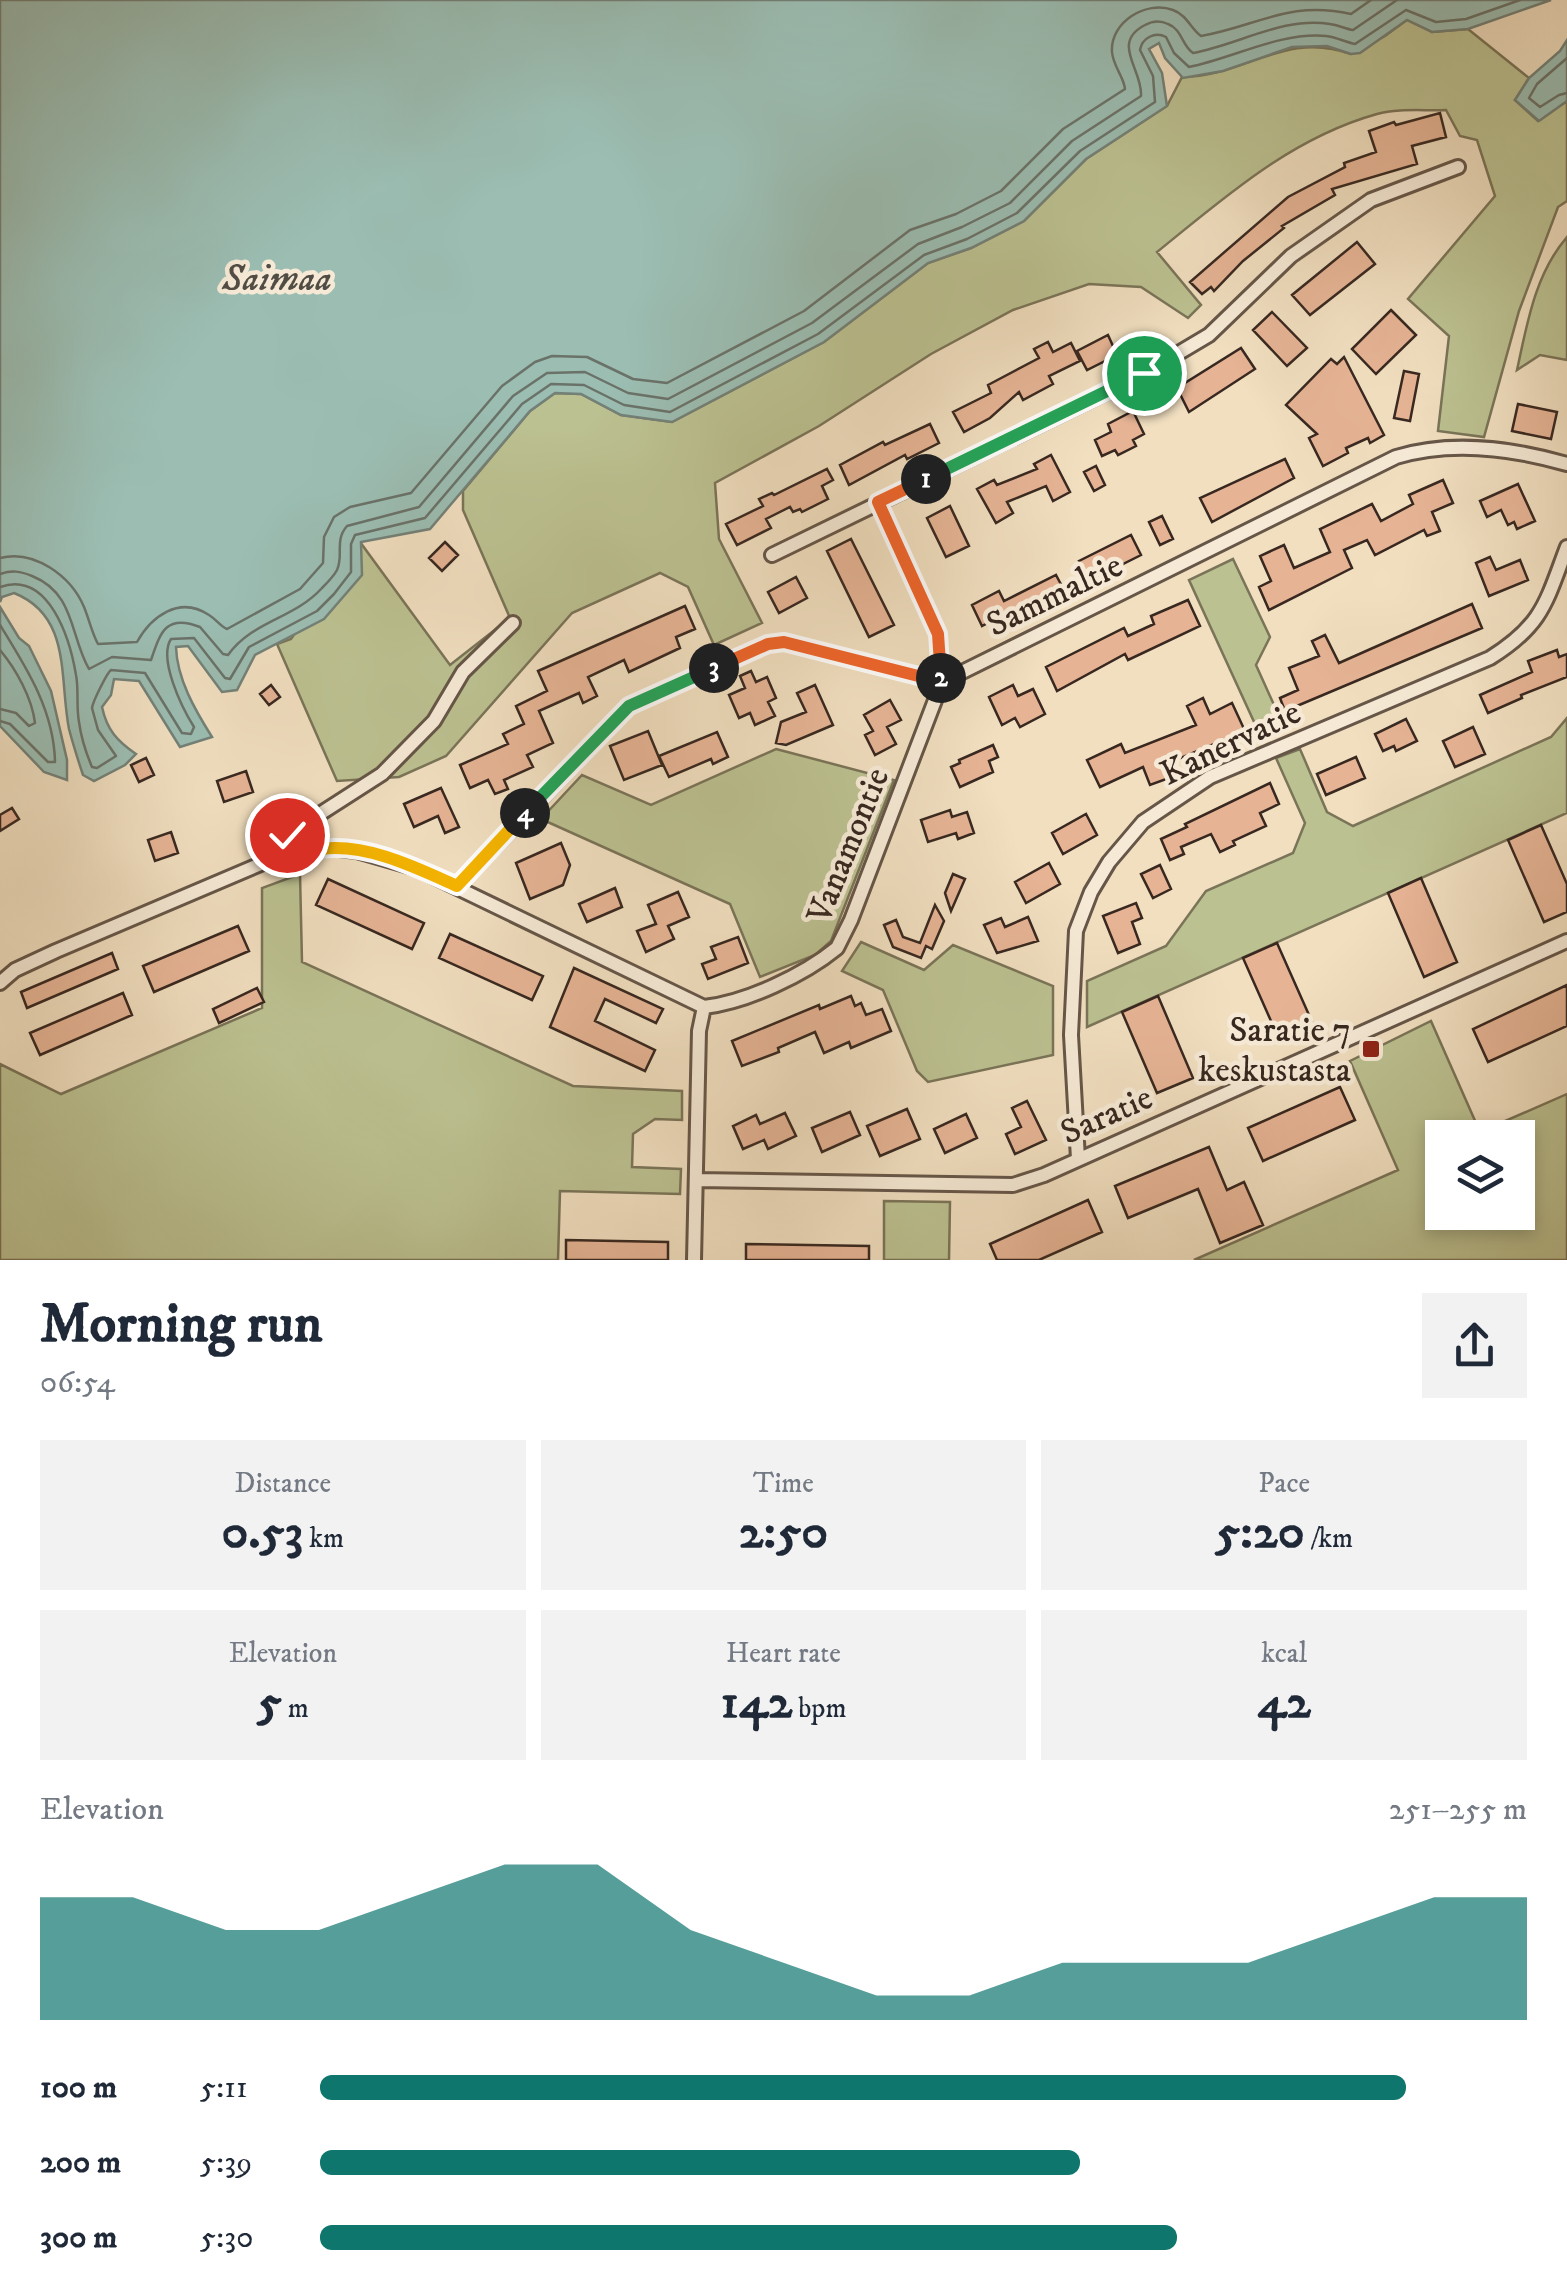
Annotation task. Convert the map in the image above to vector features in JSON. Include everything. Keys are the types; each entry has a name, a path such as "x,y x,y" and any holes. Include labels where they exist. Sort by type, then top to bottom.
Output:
{"street":[{"path":"772,556 1140,376 1209,335 1291,256 1371,200 1458,167"},
{"name":"Sammaltie","path":"942,682 1396,457 1424,449 1461,446 1567,464"},
{"path":"457,886 629,706 768,644 784,642 942,682 938,634 878,502"},
{"name":"Kanervatie","path":"1078,1159 1071,1035 1076,931 1091,892 1109,862 1143,822 1210,777 1490,658 1522,638 1545,604 1567,547"},
{"path":"277,859 287,835 382,774 434,721 463,672 513,624"},
{"name":"Vanamontie","path":"704,1007 725,1004 815,966 837,948 942,682"},
{"path":"0,983 15,970 56,950 277,859 330,848 357,851 416,868 704,1007 699,1031 694,1260"},
{"name":"Saratie","path":"696,1180 1013,1185 1567,941"}],"green space":[{"path":"1408,19 1432,32 1468,29 1529,78 1515,100 1538,121 1567,101 1567,201 1558,207 1519,311 1484,437 1438,431 1449,336 1408,299 1495,196 1477,140 1460,136 1446,110 1377,114 1316,138 1260,171 1157,252 1201,305 1188,318 1141,287 1089,284 1013,310 931,354 819,426 715,483 719,539 762,623 714,645 688,587 660,573 572,613 446,756 399,777 337,781 277,644 291,639 360,542 450,665 510,618 463,510 463,491 530,411 555,393 581,394 621,415 672,422 824,342 928,263 971,248 1024,221 1086,159 1167,106 1182,77 1226,70 1305,47 1351,54"},
{"path":"1567,237 1567,360 1540,355 1517,370 1540,283"},
{"path":"1233,559 1270,637 1256,665 1284,727 1261,737 1189,580"},
{"path":"1567,718 1567,813 1087,1027 1087,981 1166,946 1206,891 1293,853 1305,823 1276,758 1300,749 1327,812 1353,826 1551,737"},
{"path":"776,749 894,780 831,941 815,955 760,977 730,904 541,819 582,775 651,805"},
{"path":"300,874 302,962 573,1086 682,1091 682,1120 655,1119 633,1134 632,1167 681,1169 680,1194 560,1191 558,1260 0,1260 0,1064 61,1094 262,1008 262,888"},
{"path":"861,942 924,970 953,945 1053,986 1053,1055 928,1082 917,1071 883,990 842,971"},
{"path":"1431,1021 1475,1120 1425,1120 1425,1230 1535,1230 1535,1120 1507,1120 1567,1094 1567,1260 1194,1260 1398,1170 1350,1061"},
{"path":"884,1201 950,1202 949,1260 884,1260"}],"water":[{"name":"Saimaa","path":"0,0 1551,0 1468,29 1432,32 1407,20 1360,53 1327,46 1292,47 1223,71 1183,78 1165,58 1159,43 1149,49 1162,73 1167,106 1086,159 1024,221 971,248 928,263 824,342 672,422 621,415 581,394 555,393 530,411 430,529 361,542 362,575 324,619 255,655 237,690 222,692 188,646 176,647 183,682 212,737 180,747 139,681 114,679 111,695 102,707 104,715 114,734 136,754 125,765 94,781 83,775 69,729 60,651 46,617 33,603 14,593 2,597 0,602"},
{"path":"1567,40 1567,101 1539,121 1515,100 1529,78"},
{"path":"0,607 19,638 29,646 51,691 67,760 67,780 44,772 0,726"}],"building":[{"path":"1440,113 1446,137 1412,146 1417,164 1332,189 1335,195 1282,226 1214,291 1211,287 1202,294 1190,282 1288,197 1345,167 1344,163 1376,152 1369,131"},
{"path":"1357,242 1375,264 1310,315 1292,295"},
{"path":"1391,310 1416,335 1376,374 1352,349"},
{"path":"1272,312 1307,348 1287,366 1253,330"},
{"path":"1108,335 1117,355 1087,370 1077,351"},
{"path":"1048,342 1053,352 1071,343 1080,361 1049,376 1053,384 1023,400 1019,392 990,418 964,432 953,412 991,393 988,385 1039,358 1034,349"},
{"path":"1241,348 1255,369 1189,412 1177,388"},
{"path":"1344,357 1384,435 1370,443 1368,438 1346,448 1348,453 1323,466 1309,438 1317,434 1286,405 1331,359 1337,364"},
{"path":"1404,371 1419,374 1410,421 1394,418"},
{"path":"1518,404 1557,412 1551,439 1512,431"},
{"path":"1133,411 1144,434 1133,440 1136,446 1118,455 1115,450 1102,456 1095,440 1111,432 1108,424"},
{"path":"930,424 939,443 907,459 905,455 849,485 840,465 883,442 885,445"},
{"path":"1051,455 1070,492 1053,501 1046,486 1007,502 1013,513 996,523 977,489 994,480 997,485 1037,469 1034,464"},
{"path":"1285,459 1294,478 1212,522 1200,498"},
{"path":"1096,466 1105,485 1094,491 1084,472"},
{"path":"827,469 833,480 822,486 828,499 802,512 793,512 790,507 766,519 771,528 737,545 726,524 763,506 759,499"},
{"path":"1443,480 1453,503 1432,512 1440,531 1427,536 1424,530 1375,555 1367,540 1344,550 1352,568 1269,610 1259,587 1271,581 1260,556 1284,545 1294,568 1330,552 1320,529 1372,504 1381,521 1413,504 1409,495"},
{"path":"1518,484 1535,521 1517,529 1514,522 1508,525 1501,510 1487,517 1480,501"},
{"path":"950,506 969,546 946,557 927,518"},
{"path":"1162,516 1173,539 1160,545 1149,522"},
{"path":"1131,535 1141,555 1089,581 1079,561"},
{"path":"851,539 894,625 869,637 827,551"},
{"path":"445,542 458,555 442,571 429,558"},
{"path":"1490,557 1496,570 1520,560 1528,580 1489,596 1476,563"},
{"path":"1056,575 1065,592 1000,624 997,618 982,626 972,605 999,591 1004,601"},
{"path":"796,577 807,598 779,613 768,592"},
{"path":"1188,600 1200,626 1128,660 1125,654 1057,691 1046,667 1124,628 1128,636 1154,624 1151,616"},
{"path":"1472,604 1482,628 1285,711 1280,698 1298,690 1289,668 1319,656 1312,641 1325,635 1339,663"},
{"path":"685,606 695,629 676,637 680,648 629,672 624,660 588,677 597,696 583,703 579,693 539,711 553,743 527,755 533,767 504,780 508,789 495,794 488,780 470,788 460,765 508,744 503,734 524,724 516,706 547,691 538,671"},
{"path":"1557,650 1559,657 1567,654 1567,677 1488,713 1480,695 1532,672 1528,661"},
{"path":"751,671 756,682 767,677 776,698 768,702 775,716 755,725 750,713 739,718 729,695 745,688 740,676"},
{"path":"271,685 280,697 269,705 260,694"},
{"path":"815,685 833,725 786,745 776,743 781,722 806,712 797,693"},
{"path":"1013,685 1018,696 1033,689 1045,714 1020,727 1015,718 1002,725 989,697"},
{"path":"1203,698 1210,714 1232,703 1245,731 1164,765 1169,778 1150,785 1143,767 1100,787 1087,760 1121,744 1125,753 1196,725 1187,706"},
{"path":"890,700 901,720 887,727 896,744 875,755 865,735 873,731 864,715"},
{"path":"1406,719 1417,741 1396,751 1394,746 1383,751 1375,734"},
{"path":"1473,727 1485,754 1455,767 1443,741"},
{"path":"648,731 662,765 624,780 610,746"},
{"path":"717,732 728,757 713,764 711,759 669,777 659,756"},
{"path":"993,745 998,757 989,761 993,772 960,787 951,767"},
{"path":"1356,757 1365,778 1326,795 1317,774"},
{"path":"146,758 154,775 139,782 131,765"},
{"path":"246,771 253,792 224,802 217,781"},
{"path":"1270,783 1279,804 1260,813 1266,826 1233,841 1235,845 1220,852 1211,834 1181,847 1184,854 1170,860 1161,839"},
{"path":"441,788 459,827 445,833 438,816 414,827 404,804"},
{"path":"12,808 19,819 0,831 0,815"},
{"path":"950,810 952,817 967,812 974,833 958,839 956,833 928,842 921,820"},
{"path":"1086,814 1097,835 1063,854 1052,833"},
{"path":"1541,825 1567,884 1567,912 1544,922 1508,840"},
{"path":"171,832 178,853 155,861 148,840"},
{"path":"561,843 570,865 563,885 530,899 516,863"},
{"path":"1049,863 1060,884 1026,903 1015,882"},
{"path":"1160,865 1171,889 1153,898 1141,874"},
{"path":"953,874 965,879 951,911 945,893"},
{"path":"1421,878 1457,962 1424,977 1388,893"},
{"path":"328,879 424,923 412,949 316,905"},
{"path":"615,888 622,907 587,922 579,904"},
{"path":"678,892 689,917 668,926 674,939 646,952 637,931 656,924 648,905"},
{"path":"1136,903 1142,918 1132,922 1140,944 1118,953 1103,916"},
{"path":"935,905 944,921 932,949 926,946 921,958 893,947 884,925 896,920 903,937 920,943"},
{"path":"1028,917 1038,941 997,953 984,925 1001,918 1005,927"},
{"path":"238,926 249,951 154,992 143,966"},
{"path":"450,934 543,976 532,1000 439,958"},
{"path":"738,937 748,963 708,979 702,964 716,959 711,947"},
{"path":"1277,943 1313,1024 1279,1039 1243,958"},
{"path":"112,953 118,969 27,1008 21,992"},
{"path":"574,968 663,1009 656,1023 605,999 595,1021 655,1050 645,1071 550,1027"},
{"path":"1567,985 1567,1026 1488,1062 1473,1029"},
{"path":"257,988 264,1002 219,1023 213,1009"},
{"path":"123,993 132,1015 40,1055 30,1033"},
{"path":"851,996 855,1006 861,1003 866,1015 882,1009 891,1031 851,1048 849,1042 824,1053 815,1032 742,1066 732,1041"},
{"path":"1158,996 1193,1078 1157,1093 1122,1012"},
{"path":"1340,1087 1355,1120 1263,1161 1248,1128"},
{"path":"1027,1101 1046,1140 1015,1154 1006,1134 1021,1127 1012,1108"},
{"path":"907,1109 920,1139 880,1156 867,1126"},
{"path":"850,1112 860,1135 822,1152 812,1128"},
{"path":"785,1113 796,1136 768,1149 764,1140 743,1149 733,1126 756,1115 760,1124"},
{"path":"966,1114 977,1138 945,1153 934,1129"},
{"path":"1209,1147 1227,1190 1244,1182 1263,1225 1220,1243 1198,1189 1128,1218 1115,1186"},
{"path":"1088,1200 1102,1232 1039,1260 997,1260 990,1244"},
{"path":"566,1240 668,1242 668,1260 566,1260"},
{"path":"746,1244 869,1246 869,1260 746,1260"}],"place":[{"name":"Saratie 7 keskustasta","path":"1371,1049"}],"route":[{"path":"287,835 277,859 330,848 357,851 416,868 457,886 629,706 768,644 784,642 942,682 938,634 878,502 1144,373"}]}
